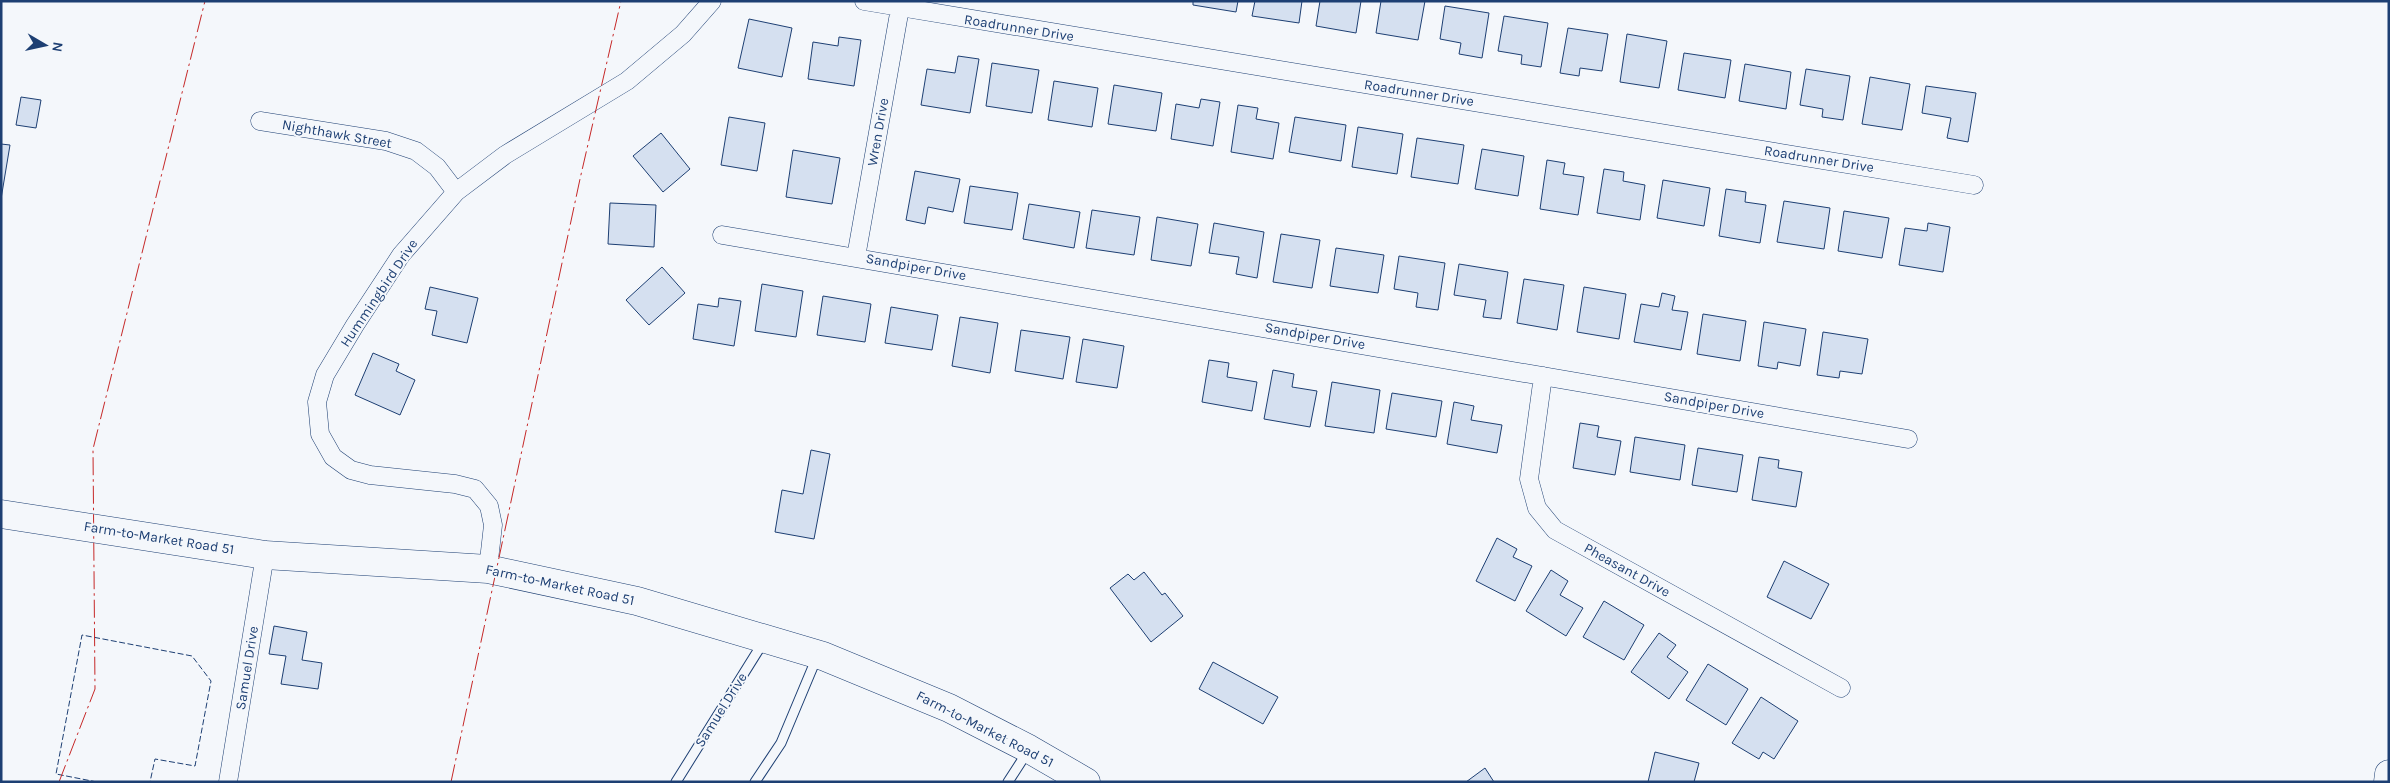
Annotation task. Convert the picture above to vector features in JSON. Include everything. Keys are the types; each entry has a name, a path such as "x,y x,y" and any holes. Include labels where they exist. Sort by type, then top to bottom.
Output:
{"main road":[{"name":"Farm-to-Market Road 51","path":"1,514 265,555 488,569 637,600 818,654 949,708 1029,749 1086,782"},
{"path":"2388,782 2389,774"}],"street":[{"name":"Hummingbird Drive","path":"488,569 493,525 489,506 475,489 455,484 370,475 351,470 333,457 320,434 317,402 325,375 401,255 456,192 505,154 627,81 683,34 712,1"},
{"name":"Roadrunner Drive","path":"864,1 1974,185"},
{"name":"Wren Drive","path":"856,257 900,8"},
{"name":"Nighthawk Street","path":"260,121 386,141 416,151 437,167 456,192"},
{"name":"Sandpiper Drive","path":"722,235 1908,438"},
{"name":"Pheasant Drive","path":"1543,376 1529,479 1537,508 1555,530 1841,688"},
{"name":"Samuel Drive","path":"228,782 265,555"}],"lane":[{"name":"Samuel Drive","path":"676,782 766,639"},
{"path":"755,782 781,742 818,654"},
{"path":"1008,782 1029,749"}],"building":[{"path":"1193,1 1238,1 1236,12 1193,5"},
{"path":"1255,1 1302,1 1299,23 1252,16"},
{"path":"1320,1 1361,1 1356,33 1316,26"},
{"path":"1381,1 1425,1 1418,40 1376,33"},
{"path":"1445,6 1489,13 1482,58 1459,54 1461,43 1440,39"},
{"path":"1504,16 1548,23 1541,67 1521,64 1522,55 1498,51"},
{"path":"749,19 792,28 782,77 738,68"},
{"path":"1568,28 1608,34 1602,71 1580,68 1579,76 1560,73"},
{"path":"1627,34 1667,41 1659,88 1620,82"},
{"path":"839,37 861,40 854,86 808,79 813,42 838,46"},
{"path":"1684,53 1731,60 1725,98 1678,90"},
{"path":"958,56 979,59 970,113 921,105 927,69 955,73"},
{"path":"992,63 1039,70 1032,113 986,106"},
{"path":"1745,64 1791,72 1786,109 1739,101"},
{"path":"1806,69 1850,76 1843,120 1822,117 1823,109 1800,105"},
{"path":"1870,77 1910,84 1902,130 1862,124"},
{"path":"1054,81 1098,88 1092,127 1048,120"},
{"path":"1114,85 1162,93 1156,131 1108,124"},
{"path":"1926,86 1976,93 1968,142 1947,138 1951,118 1922,113"},
{"path":"21,97 41,100 36,128 16,125"},
{"path":"1201,99 1220,102 1213,146 1171,139 1176,104 1199,108"},
{"path":"1238,105 1258,108 1256,119 1279,123 1273,159 1231,152"},
{"path":"729,117 765,123 757,171 721,165"},
{"path":"1295,117 1346,125 1341,161 1289,152"},
{"path":"1358,127 1403,134 1397,174 1352,167"},
{"path":"661,133 690,169 663,192 633,156"},
{"path":"1417,138 1464,145 1458,184 1411,177"},
{"path":"1,144 10,145 1,199"},
{"path":"1482,149 1524,156 1518,196 1475,189"},
{"path":"793,150 840,158 832,204 786,197"},
{"path":"1547,160 1565,163 1563,174 1584,177 1578,215 1540,209"},
{"path":"1604,169 1624,172 1623,181 1645,185 1640,220 1597,213"},
{"path":"915,171 960,179 953,212 928,207 925,224 906,220"},
{"path":"1663,180 1710,188 1704,226 1657,218"},
{"path":"970,186 1018,193 1012,230 964,223"},
{"path":"1726,189 1746,192 1745,202 1766,205 1760,243 1719,236"},
{"path":"1784,201 1830,208 1824,249 1777,242"},
{"path":"610,203 656,205 654,247 608,244"},
{"path":"1029,204 1080,212 1074,248 1023,239"},
{"path":"1092,210 1140,217 1134,255 1086,248"},
{"path":"1844,211 1889,218 1882,258 1838,251"},
{"path":"1157,217 1198,224 1191,266 1151,260"},
{"path":"1214,223 1264,232 1257,278 1236,274 1239,257 1209,253"},
{"path":"1928,223 1950,227 1943,272 1899,265 1905,228 1927,231"},
{"path":"1281,234 1320,240 1312,288 1273,282"},
{"path":"1336,248 1384,255 1378,293 1330,286"},
{"path":"1399,256 1445,263 1438,310 1416,307 1418,293 1394,289"},
{"path":"1459,264 1508,272 1501,319 1483,317 1486,300 1454,295"},
{"path":"662,267 685,293 649,325 626,300"},
{"path":"1524,279 1564,285 1557,330 1517,323"},
{"path":"762,284 803,291 796,337 755,331"},
{"path":"430,287 478,298 467,343 432,335 437,311 425,309"},
{"path":"1584,287 1626,294 1619,339 1577,332"},
{"path":"1662,293 1675,296 1672,310 1688,312 1681,350 1634,342 1641,304 1659,307"},
{"path":"823,296 871,304 865,342 817,335"},
{"path":"719,298 741,301 734,346 693,339 698,304 718,307"},
{"path":"891,307 938,315 932,350 885,343"},
{"path":"1703,314 1746,321 1740,361 1697,354"},
{"path":"960,317 998,323 990,373 952,366"},
{"path":"1764,322 1806,329 1800,366 1778,362 1777,369 1758,366"},
{"path":"1021,330 1070,337 1063,379 1015,371"},
{"path":"1823,332 1868,339 1862,374 1840,371 1839,378 1817,375"},
{"path":"1083,339 1124,346 1117,388 1076,382"},
{"path":"373,353 399,364 396,371 415,380 400,415 355,395"},
{"path":"1209,360 1229,363 1227,377 1257,382 1252,411 1202,402"},
{"path":"1273,370 1294,374 1292,387 1317,391 1310,427 1264,419"},
{"path":"1332,382 1380,390 1374,433 1325,426"},
{"path":"1392,393 1442,401 1436,437 1386,429"},
{"path":"1454,402 1474,406 1471,420 1502,425 1497,453 1447,444"},
{"path":"1580,423 1599,426 1597,437 1621,441 1615,475 1573,468"},
{"path":"1635,437 1685,445 1680,480 1630,472"},
{"path":"1698,448 1743,455 1737,492 1692,485"},
{"path":"811,450 830,454 814,539 775,532 782,490 803,494"},
{"path":"1759,457 1779,460 1778,468 1802,472 1796,507 1752,500"},
{"path":"1497,538 1517,549 1513,557 1532,566 1515,601 1476,581"},
{"path":"1784,561 1829,584 1811,619 1767,597"},
{"path":"1551,570 1568,581 1560,595 1583,608 1566,636 1526,611"},
{"path":"1144,572 1162,595 1165,593 1183,616 1151,642 1110,588 1128,574 1134,580"},
{"path":"1604,601 1644,625 1624,660 1583,637"},
{"path":"274,626 307,632 302,660 322,663 318,689 281,684 286,656 269,654"},
{"path":"1659,633 1676,645 1667,657 1688,672 1669,699 1631,672"},
{"path":"1213,662 1278,697 1263,724 1199,689"},
{"path":"1708,664 1748,689 1726,725 1686,700"},
{"path":"1761,697 1798,721 1774,759 1763,752 1759,759 1732,743"},
{"path":"1655,752 1699,763 1694,782 1648,782"},
{"path":"1485,768 1494,782 1466,782"}],"fence":[{"path":"97,782 56,774 82,635 192,656 211,681 195,766 155,759 150,782"}],"power":[{"path":"59,782 95,689 93,449 205,1"},
{"path":"451,782 580,179 621,1"}]}
